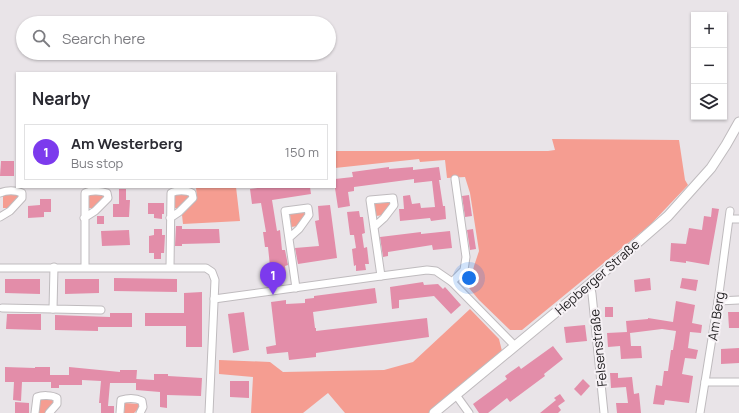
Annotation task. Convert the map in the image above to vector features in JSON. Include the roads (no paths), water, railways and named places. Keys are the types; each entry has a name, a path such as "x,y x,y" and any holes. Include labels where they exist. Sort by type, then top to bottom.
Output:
{"street":[{"name":"Hepberger Straße","path":"434,413 590,284 668,216 711,168 739,122"},
{"path":"452,282 464,270 466,257 455,179"},
{"path":"0,193 4,191 19,191 22,193 22,198 10,211 0,217"},
{"path":"730,211 730,219 739,219"},
{"path":"84,218 85,267"},
{"path":"170,218 170,267"},
{"name":"Am Berg","path":"700,413 730,219"},
{"path":"374,227 382,276"},
{"path":"288,238 296,288"},
{"path":"53,309 54,267"},
{"path":"0,268 170,267 206,268 212,272 215,280 209,413"},
{"path":"214,299 427,270 436,271 452,282 515,346"},
{"name":"Felsenstraße","path":"590,284 604,413"},
{"path":"718,301 739,300"},
{"path":"2,308 101,310"},
{"path":"705,382 739,382"},
{"path":"456,395 469,413"},
{"path":"35,413 37,397 54,396 57,398 57,404 49,413"},
{"path":"120,413 121,400 125,399 138,399 142,401 143,407 140,413"}],"place":[{"name":"Am Westerberg","path":"273,295"}]}
